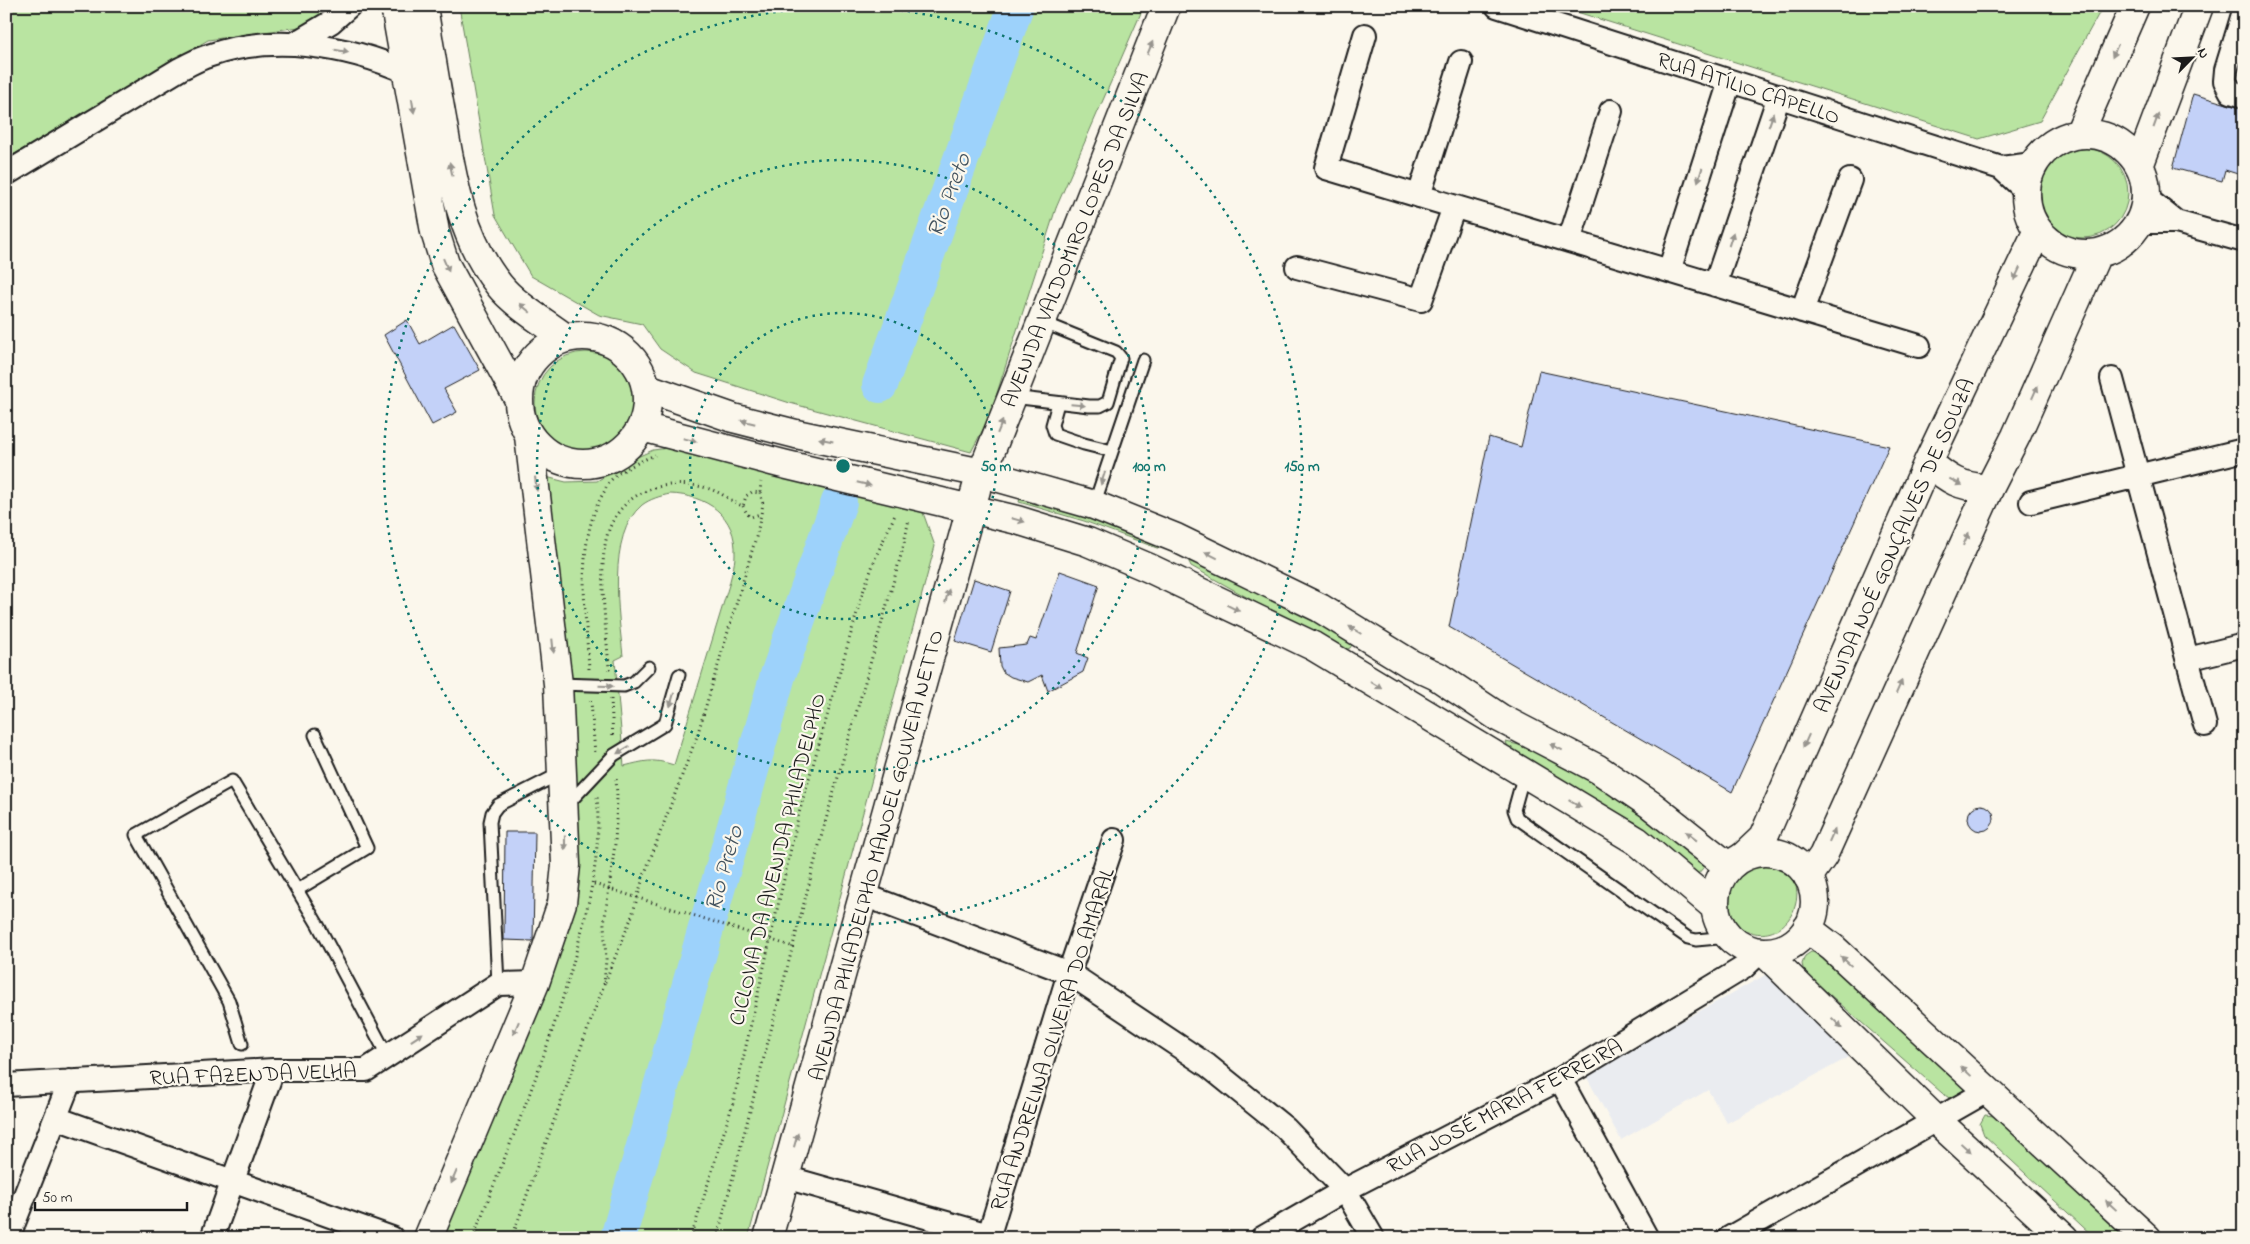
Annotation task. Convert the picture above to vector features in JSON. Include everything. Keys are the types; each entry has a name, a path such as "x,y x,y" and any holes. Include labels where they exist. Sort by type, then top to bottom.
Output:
{"main road":[{"path":"395,6 433,223 445,264 518,398 521,418 529,436 558,684 566,865 562,903 535,983 428,1238"},
{"path":"422,6 449,161 460,209 478,254 500,286 564,337"},
{"name":"AVENIDA VALDOMIRO LOPES DA SILVA","path":"982,473 1166,6"},
{"path":"2079,134 2135,6"},
{"path":"2139,166 2199,6"},
{"path":"2079,134 2103,136 2124,148 2139,166 2145,182 2143,210 2129,236 2114,248 2097,254 2074,253 2054,245 2038,230 2028,211 2026,190 2033,164 2045,149 2061,139 2079,134"},
{"name":"AVENIDA NOÉ GONÇALVES DE SOUZA","path":"1737,861 1763,838 1928,462 2038,230"},
{"path":"1808,877 1822,856 1989,490 2016,436 2097,254"},
{"path":"518,398 524,372 541,350 564,337 591,335 617,344 637,363 647,388 648,408 642,428 626,450 602,462 575,465 549,455 529,436"},
{"path":"647,388 733,418 796,434 982,473 1094,505 1176,538 1320,608 1411,664 1437,676 1500,718 1598,768 1737,861"},
{"path":"642,428 765,459 902,500 971,508 1059,532 1163,575 1313,646 1335,661 1637,841 1715,907"},
{"path":"1928,462 1945,477 1964,486 1989,490"},
{"name":"AVENIDA PHILADELPHO MANOEL GOUVEIA NETTO","path":"768,1238 982,473"},
{"path":"1163,575 1176,538"},
{"path":"1335,661 1368,656 1411,664"},
{"path":"1438,722 1482,730 1488,728 1500,718"},
{"path":"1748,952 1787,947 1798,940 1808,928 1815,906 1814,893 1808,877 1794,861 1784,855 1761,852 1737,861 1718,884 1715,907 1718,918 1748,952 1935,1119 2064,1238"},
{"path":"1808,928 1833,948 2147,1238"}],"street":[{"path":"294,44 331,22 349,6"},
{"name":"RUA ATÍLIO CAPELLO","path":"1497,6 2001,168 2026,190"},
{"path":"2244,11 2226,70 2225,81 2231,92 2244,96"},
{"path":"1365,36 1326,168 1919,346"},
{"path":"6,174 180,69 207,56 244,47 294,44 366,55 407,72"},
{"path":"1419,196 1461,62"},
{"path":"1669,271 1730,81"},
{"path":"1715,285 1779,96"},
{"path":"1570,241 1610,111"},
{"name":"RUA ATÍLIO CAPELLO","path":"2001,168 2033,164"},
{"path":"1802,311 1850,180"},
{"path":"1296,267 1421,300 1454,206"},
{"path":"2143,210 2176,222 2244,241"},
{"path":"2112,380 2206,725"},
{"path":"2031,502 2244,450"},
{"path":"2188,659 2244,645"},
{"name":"RUA ANDRELINA OLIVEIRA DO AMARAL","path":"990,1237 1069,973 1114,840"},
{"path":"864,895 1069,973 1207,1065 1285,1128 1345,1190 1373,1238"},
{"name":"RUA JOSÉ MARIA FERREIRA","path":"1262,1238 1345,1190 1560,1080 1748,952"},
{"path":"498,984 535,983"},
{"name":"RUA FAZENDA VELHA","path":"6,1085 273,1070 366,1070 498,984"},
{"path":"212,1238 273,1070"},
{"path":"1560,1080 1647,1238"},
{"path":"8,1238 70,1081"},
{"path":"1729,1238 1987,1091"},
{"path":"56,1118 392,1238"},
{"path":"785,1177 990,1237"}],"lane":[{"path":"1012,397 1095,406 1108,402 1120,358 1116,352 1042,322"},
{"path":"1094,505 1143,360"},
{"path":"1058,403 1052,425 1055,434 1112,451"},
{"path":"558,684 624,686 634,682 649,667"},
{"path":"564,808 614,755 665,724 679,675"},
{"path":"297,890 367,848 315,735"},
{"path":"498,984 490,822 492,813 498,805 562,772"},
{"path":"1524,774 1514,810 1517,818 1688,938 1748,952"},
{"path":"242,1044 228,1001 136,835 232,781 297,890 388,1057"}],"path":[{"path":"512,1238 534,1172 632,916 643,878 697,736 762,513 763,504 760,493 765,459"},
{"path":"604,985 606,959 604,924 610,889 617,798 603,567 606,540 612,523 624,507 635,496 654,486 666,484 708,488 723,495 733,503 743,506"},
{"path":"760,493 752,492 746,496 743,506 747,514 752,517 762,513"},
{"path":"717,1238 823,830 903,548 910,510 902,500"},
{"name":"CICLOVIA DA AVENIDA PHILADELPHO","path":"691,1238 733,1103 799,813 852,629 877,554 902,500"},
{"path":"594,884 794,947"}],"shaded area":[{"path":"1769,973 1851,1056 1727,1123 1708,1090 1621,1140 1585,1074"}],"green space":[{"path":"6,6 337,6 306,26 208,40 6,159"},
{"path":"459,6 1144,6 1056,208 989,418 971,452 790,403 696,373 660,349 642,324 599,315 531,276 495,215"},
{"path":"1558,6 2103,6 2040,121 1979,139"},
{"path":"2083,148 2100,152 2115,161 2124,176 2128,193 2124,210 2115,225 2100,234 2083,238 2066,234 2051,225 2042,210 2038,193 2042,176 2051,161 2066,152"},
{"path":"586,352 605,356 622,367 633,384 637,403 633,422 622,439 605,450 586,454 567,450 550,439 539,422 535,403 539,384 550,367 567,356"},
{"path":"668,448 682,450 922,510 935,546 748,1238 444,1238 562,934 546,477 566,482 597,481 635,458 653,450","holes":["670,494 683,495 707,503 725,518 731,529 734,541 734,567 674,765 649,761 624,766 615,660 623,656 618,598 619,555 623,535 631,518 642,505 655,498"]},
{"path":"1022,492 1052,502 1165,548 1157,548 1084,521 1019,502"},
{"path":"1191,554 1350,635 1353,643 1350,648 1343,651 1191,566 1189,562"},
{"path":"1506,742 1532,748 1651,812 1707,857 1704,867 1696,876 1637,823 1511,755"},
{"path":"1759,857 1780,864 1792,876 1797,891 1795,906 1788,920 1776,930 1760,934 1741,928 1731,919 1724,905 1721,891 1723,884 1730,875"},
{"path":"1811,952 1821,953 1968,1087 1964,1099 1955,1102 1942,1093 1804,972 1802,964 1805,956"},
{"path":"1985,1115 1994,1116 2129,1238 2095,1238 1984,1135 1980,1124"}],"building":[{"path":"2193,94 2244,109 2244,176 2225,170 2222,181 2173,168"},
{"path":"407,320 420,344 454,324 480,370 444,389 457,412 432,425 384,335"},
{"path":"1539,371 1889,446 1732,792 1449,627 1489,437 1521,447"},
{"path":"1060,571 1099,585 1077,653 1088,658 1083,672 1048,691 1042,675 1028,682 1011,677 1003,672 1000,666 999,648 1027,645 1030,638 1036,640"},
{"path":"974,579 1010,591 991,652 955,641"},
{"path":"1981,805 1990,809 1994,818 1990,827 1981,831 1972,827 1968,818 1972,809"},
{"path":"505,832 535,832 533,941 504,940"}],"waterway":[{"name":"Rio Preto","path":"880,385 1016,6"},
{"name":"Rio Preto","path":"618,1238 778,675 839,502"}]}
